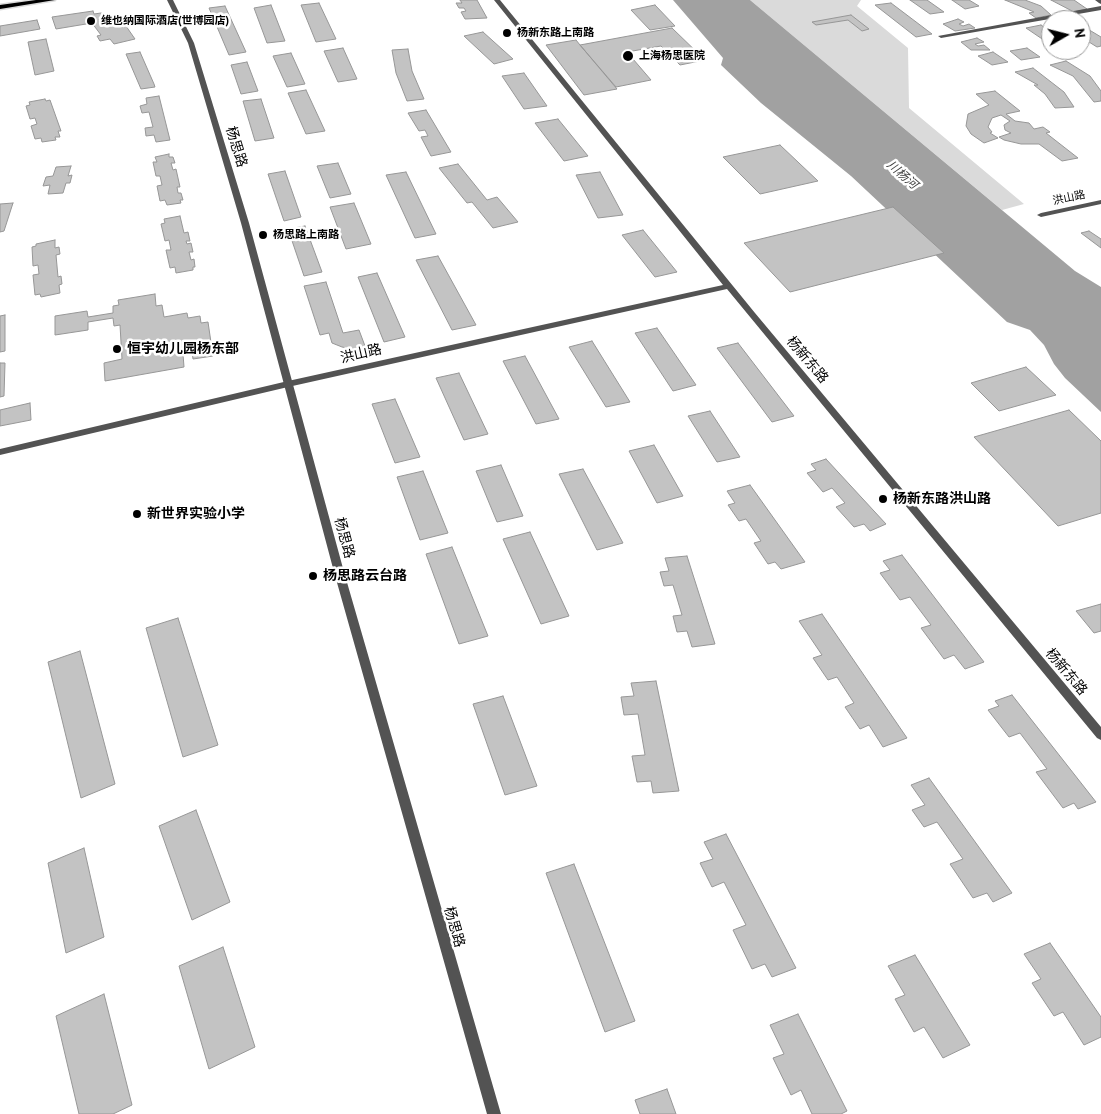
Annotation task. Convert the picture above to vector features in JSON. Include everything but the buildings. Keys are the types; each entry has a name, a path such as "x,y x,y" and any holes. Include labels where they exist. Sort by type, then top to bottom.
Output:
{"main road":[{"path":"0,7 52,0"}],"street":[{"name":"杨思路","path":"170,0 191,43 245,223 402,796 494,1114"},
{"name":"杨新东路","path":"497,0 729,286 1101,735"},
{"path":"941,36 1101,8"},
{"name":"洪山路","path":"1041,215 1101,202"},
{"name":"洪山路","path":"0,452 288,384 729,286"}],"shaded area":[{"path":"750,0 861,0 857,6 908,48 909,108 1024,204 1002,210"}],"water":[{"name":"川杨河","path":"673,0 750,0 1075,271 1101,287 1101,412 1065,378 1054,364 1044,345 1030,330 1007,322 851,176 761,103 721,65 723,58"}],"place":[{"name":"维也纳国际酒店(世博园店)","path":"91,21"},
{"name":"杨新东路上南路","path":"507,33"},
{"name":"上海杨思医院","path":"628,56"},
{"name":"杨思路上南路","path":"263,235"},
{"name":"恒宇幼儿园杨东部","path":"117,349"},
{"name":"杨新东路洪山路","path":"883,499"},
{"name":"新世界实验小学","path":"137,514"},
{"name":"杨思路云台路","path":"313,576"}]}
